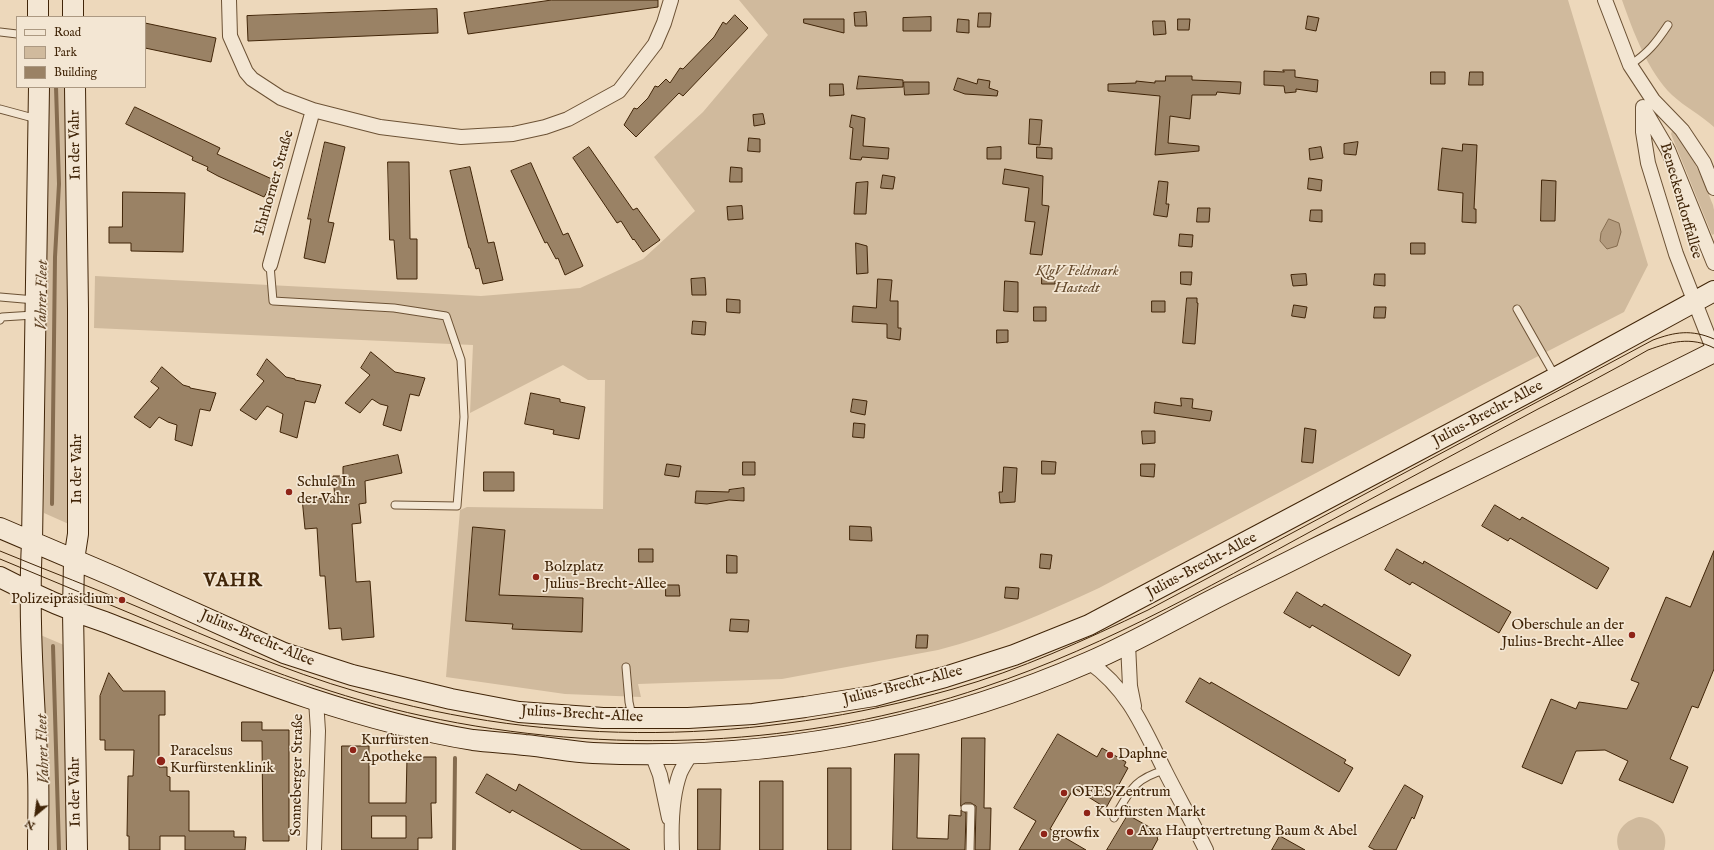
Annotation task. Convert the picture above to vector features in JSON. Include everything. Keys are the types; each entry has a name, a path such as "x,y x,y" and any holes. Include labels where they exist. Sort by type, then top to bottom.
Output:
{"main road":[{"path":"38,0 38,16"},
{"path":"73,0 73,16"},
{"path":"38,850 38,775 31,663 30,594 39,88"},
{"name":"In der Vahr","path":"74,88 78,309 78,534 74,560 73,612 78,850"},
{"name":"Julius-Brecht-Allee","path":"0,528 284,654 352,675 518,712 603,718 688,718 753,714 874,696 945,677 1014,655 1089,625 1556,377 1714,291"},
{"path":"0,577 30,594 73,612 316,700 362,715 440,733 477,740 590,753 691,754 780,748 878,730 954,712 1023,689 1089,662 1128,644 1264,574 1581,419 1714,352"}],"street":[{"path":"229,0 230,36 246,72 252,79 281,98 314,110 380,127 460,137 513,134 545,127 568,120 619,90 654,44 664,23 671,0"},
{"name":"Beneckendorffallee","path":"1605,0 1630,65 1643,107 1668,150 1714,263"},
{"name":"Beneckendorffallee","path":"1630,65 1653,100 1682,130 1704,163 1714,188"},
{"name":"Beneckendorffallee","path":"1643,107 1644,132 1648,162 1676,254 1714,352"},
{"name":"Ehrhorner Straße","path":"270,265 314,110"},
{"path":"1128,644 1130,686 1136,714"},
{"path":"1089,662 1104,673 1119,689 1136,714 1206,850"},
{"name":"Sonneberger Straße","path":"314,850 318,731 316,700"},
{"path":"652,754 660,775 671,830 672,850"},
{"path":"671,830 680,772 691,754"}],"lane":[{"path":"1630,65 1653,47 1668,25"},
{"path":"0,32 16,34"},
{"path":"0,109 39,119"},
{"path":"270,265 272,301 394,308 446,316 461,360 464,417 457,506 395,505"},
{"path":"0,297 35,308"},
{"path":"0,320 2,317 35,308"},
{"path":"1517,309 1556,377"},
{"path":"626,667 632,718"},
{"path":"1114,818 1134,785 1151,774 1164,770"},
{"path":"965,808 971,808 970,850"}],"green space":[{"name":"KlgV Feldmark Hastedt","path":"739,0 1568,0 1648,265 1624,312 1484,384 1099,588 1000,631 938,650 782,679 638,684 641,697 565,694 446,677 460,510 467,507 603,509 605,380 588,380 563,365 470,413 473,345 94,328 95,276 481,296 580,288 643,259 695,211 654,157 703,112 768,35"},
{"path":"1622,0 1714,0 1714,127 1672,95 1663,86 1642,50"},
{"path":"46,88 68,88 71,525 44,513"},
{"path":"1672,131 1690,155 1701,176 1713,205 1714,234 1712,235 1671,134"},
{"path":"38,634 64,645 64,725 70,772 71,850 46,850"},
{"path":"1639,817 1651,820 1660,827 1665,837 1664,850 1619,850 1617,839 1621,829 1628,822"}],"shaded area":[{"path":"1609,219 1619,223 1621,232 1617,246 1607,249 1600,241 1601,233"}],"building":[{"path":"552,0 658,0 658,7 468,34 464,13"},
{"path":"437,9 438,33 248,41 247,16"},
{"path":"866,12 867,26 855,26 854,13"},
{"path":"979,13 991,13 990,27 978,27"},
{"path":"735,15 748,28 683,96 679,93 636,137 624,125 634,108 637,109 648,98 655,86 658,87 666,79 670,83 680,68 683,69 714,37 723,22 726,24"},
{"path":"1308,16 1319,18 1316,31 1306,29"},
{"path":"931,17 931,31 903,31 903,18"},
{"path":"804,19 844,19 844,33 804,23"},
{"path":"958,19 969,20 969,33 957,32"},
{"path":"1178,19 1190,19 1189,30 1178,30"},
{"path":"1153,21 1165,21 1166,34 1154,35"},
{"path":"146,23 216,38 211,62 146,48"},
{"path":"1283,70 1295,70 1295,77 1318,80 1317,92 1296,89 1296,92 1285,93 1284,86 1264,85 1264,71 1284,72"},
{"path":"1431,72 1445,72 1445,84 1431,84"},
{"path":"1470,72 1483,72 1483,85 1469,85"},
{"path":"859,76 903,80 903,87 857,89"},
{"path":"1166,76 1192,76 1192,80 1241,82 1240,94 1217,92 1216,95 1192,95 1190,119 1170,116 1168,143 1199,146 1199,151 1155,155 1160,96 1108,91 1108,84 1136,83 1136,81 1155,83 1155,81 1165,81"},
{"path":"958,78 977,84 978,79 990,81 989,88 998,91 997,96 965,94 954,90"},
{"path":"904,82 929,82 929,94 905,95"},
{"path":"830,84 843,84 844,95 830,96"},
{"path":"135,107 220,148 217,154 274,180 264,197 218,176 207,170 208,167 192,160 193,157 126,124"},
{"path":"763,114 765,124 754,126 753,115"},
{"path":"852,115 865,118 863,146 889,148 888,159 862,157 861,160 850,159 853,128 850,127"},
{"path":"1030,119 1042,120 1040,145 1029,144"},
{"path":"749,138 760,139 760,152 748,151"},
{"path":"325,142 345,147 328,222 334,223 325,263 304,258 311,219 308,219"},
{"path":"1358,142 1356,155 1344,154 1344,144"},
{"path":"1463,144 1477,145 1474,209 1476,209 1476,223 1462,222 1463,193 1438,190 1442,148 1462,151"},
{"path":"589,147 633,210 637,208 660,240 643,252 634,239 633,240 621,221 617,223 573,158"},
{"path":"1001,147 1001,159 987,159 987,148"},
{"path":"1037,147 1052,148 1052,159 1037,158"},
{"path":"1321,147 1323,158 1310,160 1309,149"},
{"path":"388,162 409,162 410,239 417,239 417,279 397,279 394,240 390,240"},
{"path":"531,163 563,235 568,233 583,266 565,275 558,258 556,259 547,242 545,243 511,171"},
{"path":"470,167 488,243 494,242 503,280 483,284 479,268 476,269 469,248 450,171"},
{"path":"731,167 742,168 742,182 730,182"},
{"path":"1005,169 1043,176 1042,205 1049,206 1042,255 1030,254 1035,222 1025,221 1029,188 1003,184"},
{"path":"883,175 895,177 893,189 881,188"},
{"path":"1309,178 1322,180 1321,191 1308,189"},
{"path":"1542,180 1556,181 1555,221 1541,221"},
{"path":"1159,181 1168,182 1166,204 1169,204 1167,217 1154,215"},
{"path":"868,182 866,214 854,214 856,183"},
{"path":"123,192 185,193 183,252 131,251 131,243 109,243 109,227 122,227"},
{"path":"742,206 743,219 728,220 727,207"},
{"path":"1198,208 1210,208 1209,222 1197,222"},
{"path":"1311,210 1322,210 1322,222 1310,221"},
{"path":"1180,234 1193,235 1192,247 1179,246"},
{"path":"856,243 867,246 868,273 857,274"},
{"path":"1411,243 1425,243 1425,254 1411,254"},
{"path":"1181,272 1192,272 1191,285 1181,284"},
{"path":"1042,273 1055,273 1055,284 1042,284"},
{"path":"1306,274 1307,285 1293,286 1291,275"},
{"path":"1375,274 1385,274 1385,286 1374,285"},
{"path":"705,278 706,295 692,295 691,279"},
{"path":"878,279 892,280 890,301 898,301 898,328 901,328 900,340 887,338 887,324 852,322 853,306 876,308"},
{"path":"1005,281 1018,282 1018,312 1004,311"},
{"path":"1187,298 1197,298 1198,303 1195,344 1183,343"},
{"path":"727,299 740,300 740,313 727,312"},
{"path":"1152,301 1165,301 1165,312 1152,312"},
{"path":"1294,305 1307,307 1305,318 1292,316"},
{"path":"1034,307 1046,307 1046,321 1034,321"},
{"path":"1375,307 1386,307 1385,318 1374,318"},
{"path":"693,321 706,322 705,335 692,334"},
{"path":"997,330 1008,330 1008,342 997,343"},
{"path":"371,352 395,372 425,378 419,396 410,394 401,431 383,425 388,406 380,404 372,399 360,413 345,403 370,375 361,368"},
{"path":"267,359 286,377 321,385 315,403 305,401 297,438 280,432 283,414 267,406 256,420 240,410 264,381 257,375"},
{"path":"162,367 183,385 190,388 216,393 210,411 200,409 192,446 175,440 177,425 159,417 150,428 134,417 159,388 151,382"},
{"path":"531,393 560,399 560,402 585,407 579,439 553,434 554,430 525,424"},
{"path":"1181,398 1193,399 1192,408 1212,411 1210,421 1154,413 1155,402 1181,406"},
{"path":"853,399 867,401 865,415 851,412"},
{"path":"854,423 865,424 864,438 853,437"},
{"path":"1305,428 1316,430 1313,463 1302,462"},
{"path":"1142,431 1155,431 1155,443 1143,444"},
{"path":"398,455 402,473 365,481 366,503 359,504 361,523 352,524 356,582 370,581 374,637 342,640 341,628 329,629 325,576 320,576 317,528 305,529 302,498 335,499 333,476 343,476 343,467"},
{"path":"1042,461 1056,462 1055,474 1042,474"},
{"path":"743,462 755,462 755,475 743,475"},
{"path":"667,464 681,466 679,477 665,475"},
{"path":"1141,464 1155,464 1154,477 1141,476"},
{"path":"1004,467 1017,468 1015,502 1000,503 999,492 1002,492"},
{"path":"484,472 514,472 514,491 484,491"},
{"path":"744,488 744,501 729,500 707,504 695,503 696,491 729,492 729,490"},
{"path":"1495,505 1520,520 1522,517 1609,568 1597,589 1510,538 1508,541 1482,526"},
{"path":"850,526 871,527 872,541 850,540"},
{"path":"473,527 505,530 499,595 583,598 582,632 512,629 513,624 466,621"},
{"path":"639,549 653,549 653,562 639,562"},
{"path":"1397,549 1423,564 1424,561 1511,612 1499,633 1412,582 1410,585 1385,570"},
{"path":"1714,551 1714,669 1698,708 1692,706 1670,759 1688,767 1673,803 1619,780 1628,761 1605,750 1576,751 1562,784 1522,767 1551,699 1576,709 1579,702 1627,709 1639,683 1631,680 1666,597 1690,607"},
{"path":"1041,554 1052,555 1050,569 1040,568"},
{"path":"727,555 737,556 737,573 727,573"},
{"path":"666,585 679,585 680,596 666,596"},
{"path":"1006,587 1019,588 1018,599 1005,598"},
{"path":"1297,592 1322,607 1324,604 1411,655 1399,676 1312,625 1310,628 1284,613"},
{"path":"731,619 749,620 748,632 730,631"},
{"path":"917,635 928,635 927,648 916,648"},
{"path":"109,673 123,691 165,691 165,715 159,715 159,767 167,767 167,776 170,777 170,791 189,791 189,831 234,831 234,837 246,837 245,850 185,850 185,836 160,836 160,850 129,850 129,836 127,836 128,776 133,776 134,750 105,750 105,740 100,740 100,696"},
{"path":"1200,678 1210,684 1211,682 1346,760 1344,763 1353,768 1339,792 1186,702"},
{"path":"242,722 262,722 262,730 289,730 289,841 263,841 262,741 242,741"},
{"path":"1058,734 1097,757 1102,748 1126,762 1124,766 1128,768 1106,808 1074,788 1050,829 1086,850 1019,850 1036,821 1014,808"},
{"path":"962,738 985,738 984,808 991,808 990,850 975,850 976,806 971,803 965,803 961,806"},
{"path":"342,746 369,746 369,803 406,803 407,757 436,757 436,803 431,803 432,838 418,838 418,850 342,850","holes":["372,816 406,816 406,838 372,838"]},
{"path":"895,754 919,754 917,838 948,839 949,815 961,816 961,810 966,813 965,850 893,850"},
{"path":"828,768 851,768 851,850 828,850"},
{"path":"487,774 516,791 519,784 630,850 582,850 512,810 510,813 476,793"},
{"path":"760,781 783,781 783,850 760,850"},
{"path":"1405,785 1423,796 1414,819 1412,817 1396,850 1375,850 1369,847"},
{"path":"698,789 721,789 720,850 698,850"},
{"path":"1128,815 1160,833 1152,850 1107,850"},
{"path":"1280,836 1305,850 1272,850"}],"waterway":[{"name":"Vahrer Fleet","path":"52,504 55,257 59,184 56,88"},
{"name":"Vahrer Fleet","path":"53,646 59,850"},
{"path":"454,850 455,758"}],"tram line":[{"path":"0,551 224,644 304,675 358,692 432,710 506,723 581,731 656,732 731,729 805,721 879,707 953,689 1003,673 1052,654 1148,610 1653,340 1669,335 1683,333 1698,334 1714,339"},
{"path":"0,559 269,670 330,691 392,709 423,716 493,729 563,737 634,740 706,739 777,734 847,723 916,707 984,687 1031,670 1077,651 1167,608 1648,350 1672,343 1689,341 1705,344 1714,348"}],"place":[{"name":"Schule In der Vahr","path":"289,492"},
{"name":"Bolzplatz Julius-Brecht-Allee","path":"536,577"},
{"name":"Polizeipräsidium","path":"122,600"},
{"name":"Oberschule an der Julius-Brecht-Allee","path":"1632,635"},
{"name":"Kurfürsten Apotheke","path":"353,750"},
{"name":"Daphne","path":"1110,755"},
{"name":"Paracelsus Kurfürstenklinik","path":"161,761"},
{"name":"OFES Zentrum","path":"1064,793"},
{"name":"Kurfürsten Markt","path":"1087,813"},
{"name":"Axa Hauptvertretung Baum & Abel","path":"1130,832"},
{"name":"growfix","path":"1044,834"}],"district":[{"name":"VAHR","path":"233,582"}]}
